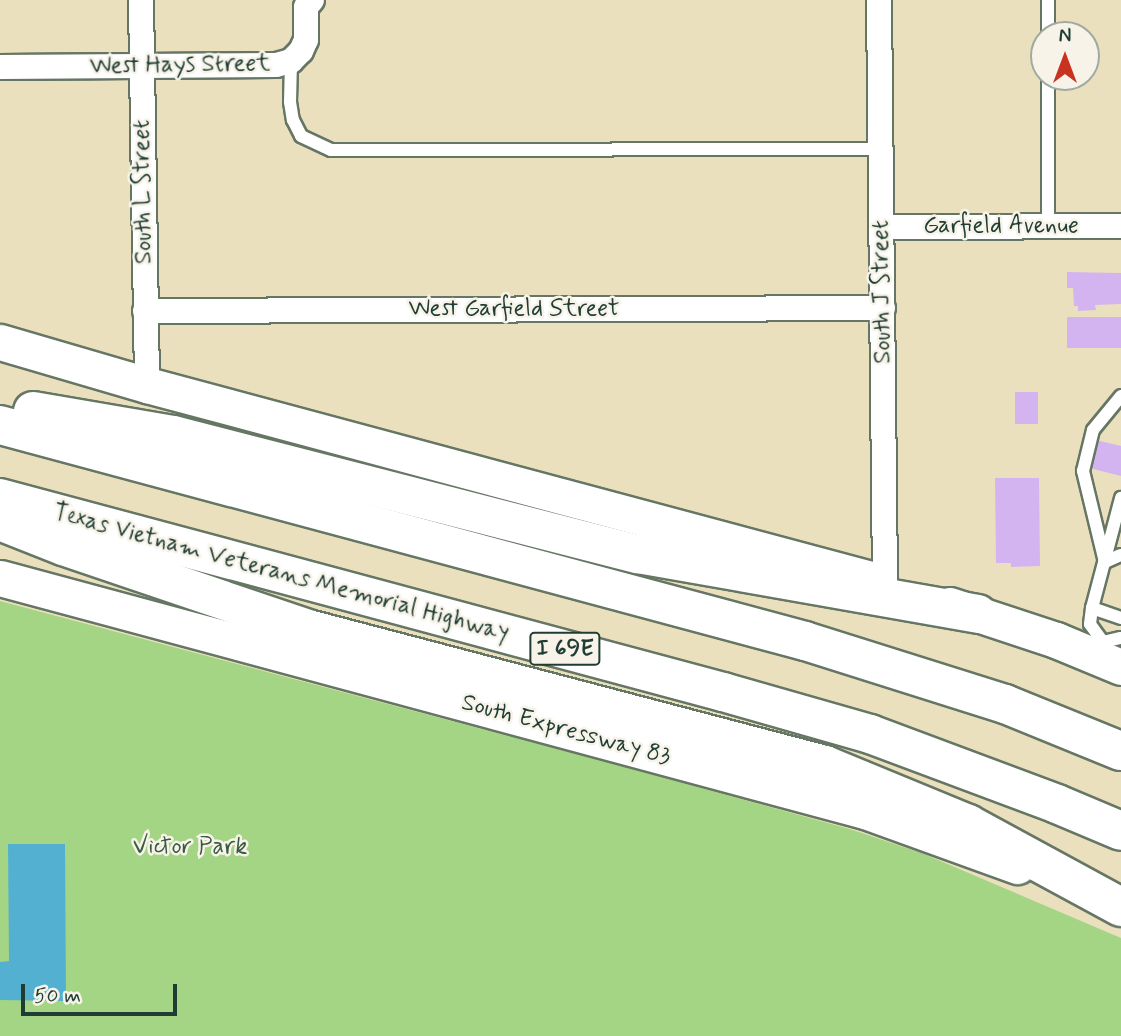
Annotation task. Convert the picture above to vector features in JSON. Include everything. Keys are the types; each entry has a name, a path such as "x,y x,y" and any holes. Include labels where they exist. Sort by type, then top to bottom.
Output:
{"highway":[{"path":"0,406 173,435 638,554 978,614"},
{"path":"0,425 805,641 1004,704 1121,751"},
{"name":"Texas Vietnam Veterans Memorial Highway","path":"0,498 870,734 1121,831"},
{"path":"0,521 63,546 308,629 825,765 968,824 1121,910"}],"main road":[{"path":"0,342 147,385 885,583 978,614 1111,651"},
{"name":"South Expressway 83","path":"0,578 865,811 997,857 1121,910"}],"street":[{"name":"South L Street","path":"141,0 147,385"},
{"name":"West Hays Street","path":"0,67 276,65 290,61 301,51 306,40 306,7 312,0"},
{"name":"South J Street","path":"879,0 885,583"},
{"name":"Garfield Avenue","path":"882,227 1121,226"},
{"name":"West Garfield Street","path":"145,311 883,308"}],"lane":[{"path":"1048,0 1048,21"},
{"path":"290,61 293,120 301,136 331,150 881,149"},
{"path":"1048,91 1048,226"},
{"path":"1105,562 1083,471 1093,430 1121,396"},
{"path":"1111,651 1090,624 1121,498"},
{"path":"1105,562 1121,555"},
{"path":"1092,608 1121,618"}],"green space":[{"name":"Victor Park","path":"0,601 629,768 853,830 924,854 1121,938 1121,1036 0,1036"}],"water":[{"path":"8,844 65,844 66,1001 0,1000 0,962 9,961"}],"building":[{"path":"1067,272 1121,273 1121,304 1095,305 1096,310 1078,311 1078,306 1074,306 1073,288 1067,288"},
{"path":"1067,317 1121,317 1121,348 1067,348"},
{"path":"1015,392 1038,392 1038,424 1015,424"},
{"path":"1092,439 1121,446 1121,476 1085,467"},
{"path":"995,478 1039,478 1040,566 1011,567 1011,563 996,563"}]}
